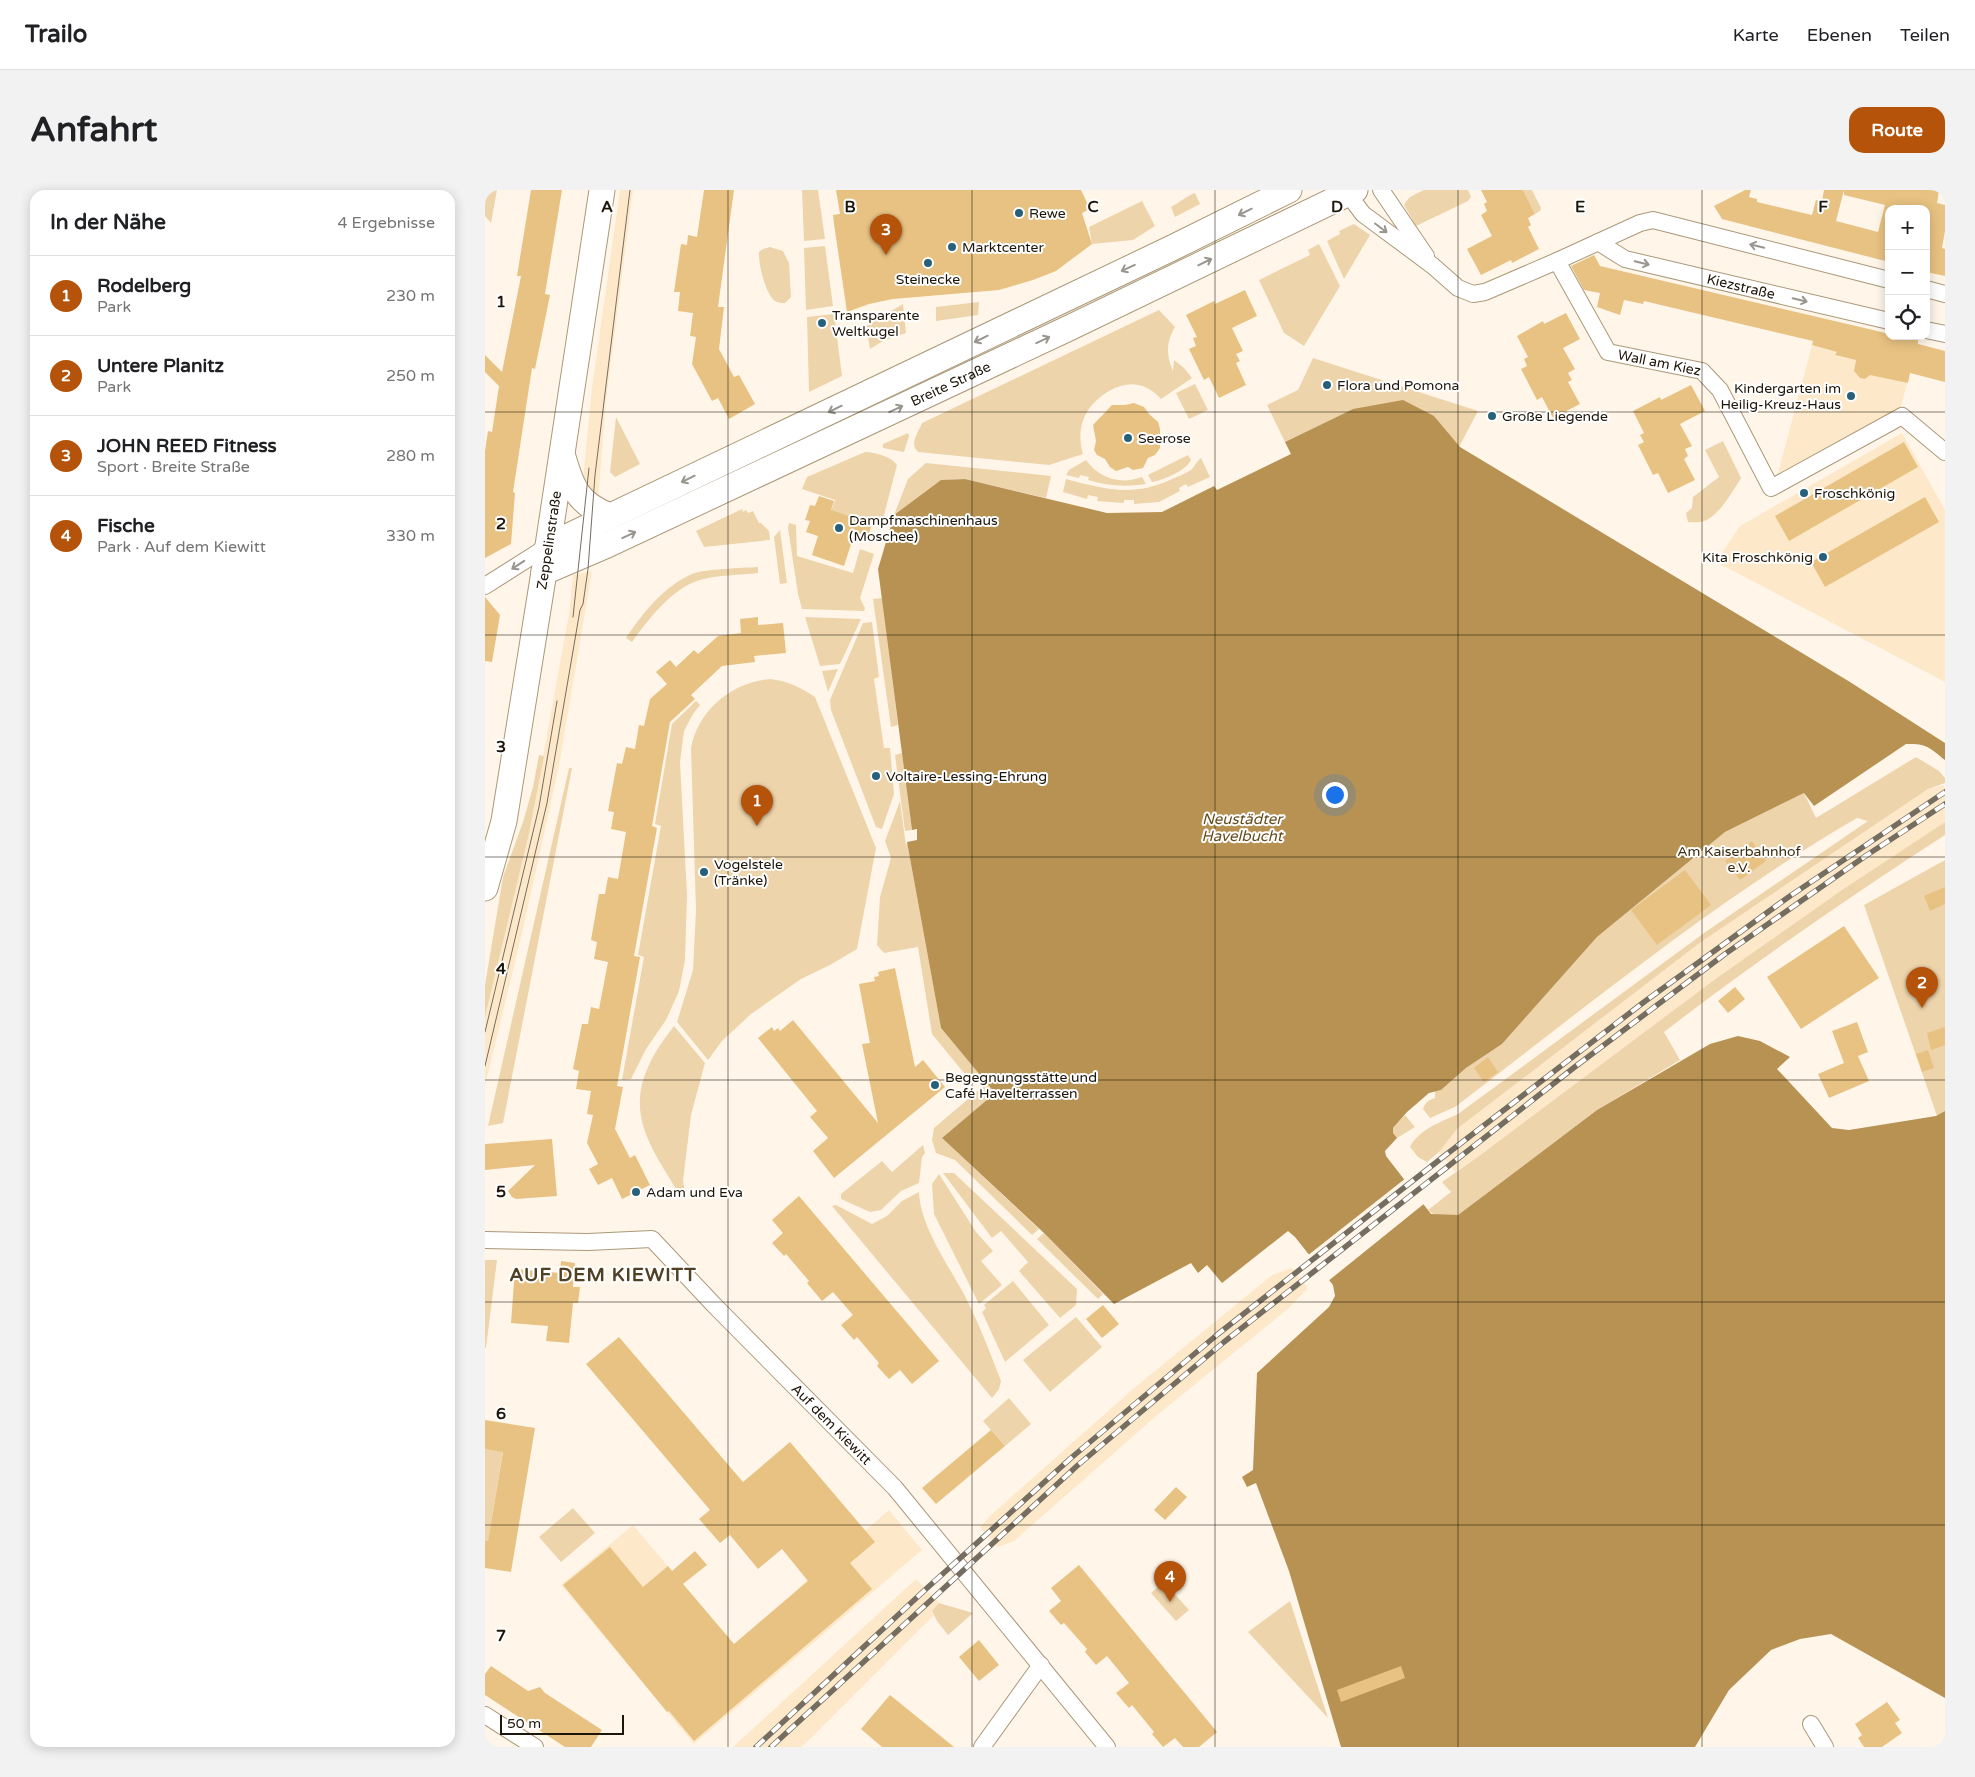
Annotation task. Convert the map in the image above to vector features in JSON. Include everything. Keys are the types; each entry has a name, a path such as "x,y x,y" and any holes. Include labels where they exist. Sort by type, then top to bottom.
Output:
{"main road":[{"name":"Zeppelinstraße","path":"485,888 504,821 602,190"},
{"name":"Breite Straße","path":"548,546 1172,248 1289,190"},
{"name":"Breite Straße","path":"544,572 607,545 1067,329 1349,191"},
{"path":"562,455 569,478 579,496 593,508 610,516"}],"street":[{"path":"1381,190 1433,266"},
{"path":"1349,191 1363,214 1433,266 1458,288 1473,294 1485,292 1640,223 1653,220 1885,279"},
{"name":"Kiezstraße","path":"1598,242 1625,259 1885,320"},
{"name":"Wall am Kiez","path":"1557,261 1608,352 1702,371 1719,390 1771,488 1902,416 1945,452"},
{"path":"1930,290 1945,294"},
{"path":"1930,331 1945,334"},
{"path":"487,585 548,546"},
{"name":"Auf dem Kiewitt","path":"485,1240 588,1242 652,1239 714,1305 895,1488 1107,1747"},
{"path":"981,1747 1041,1666"},
{"path":"485,1715 535,1747"},
{"path":"1811,1724 1825,1747"}],"shaded area":[{"path":"620,190 633,190 606,400 598,500 582,488 592,388"},
{"name":"Kindergarten im Heilig-Kreuz-Haus","path":"1908,340 1918,340 1900,410 1777,477 1812,345 1837,352 1836,356 1856,360 1854,370 1860,378 1865,379"},
{"name":"Kita Froschkönig","path":"1902,433 1945,510 1945,682 1716,562 1740,526"},
{"path":"592,571 559,766 523,929 485,1086 485,1017 528,838 569,614 573,575"},
{"path":"1943,785 1945,788 1945,822 1841,891 1714,980 1455,1172 1439,1152 1457,1129 1701,942 1928,789"},
{"path":"1292,1268 1308,1288 1289,1308 1155,1417 1014,1541 998,1547 980,1527 992,1514 1133,1389 1272,1275"},
{"path":"889,1510 922,1550 694,1744 561,1585 633,1525 734,1644"},
{"path":"916,1579 939,1603 932,1611 933,1616 802,1747 733,1747"}],"green space":[{"path":"485,190 497,190 491,223 485,216"},
{"path":"802,190 818,190 825,239 804,241"},
{"path":"1424,190 1468,190 1471,197 1468,201 1416,226 1404,205 1410,197"},
{"path":"1523,190 1532,190 1541,208 1540,211 1535,214"},
{"path":"1195,193 1200,204 1175,217 1171,207"},
{"path":"1142,201 1155,226 1133,240 1092,244 1089,227"},
{"path":"1354,224 1370,235 1344,279 1327,241 1340,234 1339,231"},
{"path":"1319,244 1340,286 1304,346 1284,333 1259,280 1310,255 1308,250"},
{"path":"825,246 833,306 806,310 804,248"},
{"path":"770,247 783,251 789,263 791,297 785,303 773,299 764,280 759,252"},
{"path":"979,302 978,315 936,321 936,307"},
{"path":"903,304 906,333 883,341 870,349 866,326"},
{"path":"1159,310 1175,327 1168,349 1173,371 1174,360 1192,378 1161,399 1149,389 1136,384 1123,385 1109,391 1094,403 1084,417 1080,434 1083,454 1049,465 918,452 915,449 915,438 922,423"},
{"path":"834,314 842,376 809,392 807,317"},
{"path":"1313,358 1478,411 1459,447 1434,416 1353,409 1285,442 1267,405 1298,390"},
{"path":"1195,384 1208,410 1189,419 1176,393"},
{"path":"616,417 640,464 615,477 610,472"},
{"path":"908,433 909,436 904,452 883,448 883,444"},
{"path":"1723,441 1741,478 1725,503 1715,514 1702,522 1688,522 1686,513 1692,508 1693,497 1719,477 1705,450"},
{"path":"865,452 883,456 897,465 883,519 875,517 873,524 831,511 835,500 802,489 807,477"},
{"path":"1188,455 1191,460 1184,468 1168,477 1152,482 1148,475"},
{"path":"1201,458 1210,477 1188,487 1186,484 1179,488 1180,491 1159,502 1134,504 1134,500 1124,500 1124,503 1097,501 1098,497 1088,495 1087,499 1063,492 1066,479 1118,490 1130,490 1156,485 1191,470"},
{"path":"1086,460 1098,472 1111,479 1126,480 1142,477 1146,484 1109,485 1088,480 1089,477 1080,475 1079,478 1066,475 1069,470"},
{"path":"926,463 1051,476 1046,498 965,479 941,480 894,515 908,479"},
{"path":"742,509 743,512 746,510 748,513 753,511 759,523 769,531 770,540 704,547 696,531"},
{"path":"789,523 796,525 797,556 853,573 860,549 874,554 860,598 865,608 864,611 802,609 788,528"},
{"path":"780,530 787,583 780,584 774,537"},
{"path":"758,567 758,573 714,577 690,584 670,597 661,606 632,642 626,638 663,593 682,579 705,571"},
{"path":"882,598 898,725 891,727 873,599"},
{"path":"805,617 861,619 840,664 820,666"},
{"path":"872,622 879,677 874,679 884,748 890,748 894,794 882,829 876,827 831,710 830,700 863,623"},
{"path":"838,669 828,692 822,671"},
{"path":"770,679 794,685 815,697 876,848 857,949 801,979 751,1014 722,1041 708,1060 677,1022 693,970 696,910 691,748 701,722 719,700 743,686 756,681"},
{"path":"696,701 700,705 684,731 680,762 687,895 685,960 679,991 666,1020 646,1049 631,1079 622,1080 644,957 638,955 661,826 655,824 672,724"},
{"path":"902,753 912,830 905,831 895,755"},
{"path":"539,755 544,756 528,838 485,1017 485,985 503,877 523,822 533,787"},
{"name":"Am Kaiserbahnhof e.V.","path":"1916,757 1939,771 1945,778 1945,783 1928,789 1701,942 1457,1129 1439,1152 1427,1162 1418,1157 1410,1147 1419,1135 1438,1123 1458,1114 1704,933 1868,821 1857,818 1752,884 1651,956 1455,1107 1430,1118 1423,1109 1427,1102 1435,1098 1435,1091 1441,1090 1466,1068 1502,1044 1597,937 1725,832 1804,793 1816,818"},
{"path":"569,768 572,768 503,1123 488,1126"},
{"path":"900,801 906,846 907,842 941,1028 982,1077 973,1084 932,1034 918,947 884,953 877,945 880,897 891,858 885,841"},
{"path":"1945,822 1945,835 1873,882 1733,980 1664,1032 1680,1060 1597,1110 1458,1215 1438,1215 1428,1210 1451,1192 1442,1182 1714,980 1842,890"},
{"path":"1945,860 1945,1111 1937,1116 1864,905"},
{"path":"674,1026 705,1063 691,1115 683,1181 685,1192 678,1192 660,1161 645,1132 641,1116 642,1083 657,1050"},
{"path":"987,1083 995,1093 942,1138 1039,1229 1032,1235 955,1160 936,1153 932,1140 934,1128"},
{"path":"1405,1115 1415,1127 1397,1138 1393,1133 1393,1128"},
{"path":"923,1145 925,1153 922,1157 919,1183 901,1191 881,1210 870,1212 841,1199 841,1194 882,1161 892,1172"},
{"path":"943,1173 954,1173 1077,1289 1076,1305 1060,1318 1019,1271 1028,1262 1001,1231 992,1238"},
{"path":"939,1174 976,1232 993,1251 981,1261 1002,1285 979,1304 934,1214 932,1184"},
{"path":"919,1192 924,1218 936,1246 965,1296 1001,1381 999,1389 992,1398 832,1206 836,1205 872,1224 887,1216 902,1201"},
{"path":"1044,1233 1103,1294 1098,1299 1037,1239"},
{"path":"485,1260 497,1260 486,1348 485,1348"},
{"path":"1013,1281 1049,1325 1005,1362 982,1312 986,1308 984,1305"},
{"path":"1076,1317 1102,1347 1050,1392 1023,1360"},
{"path":"1009,1398 1031,1424 1005,1446 983,1421"},
{"path":"485,1449 503,1451 488,1541 485,1541"},
{"path":"573,1508 595,1533 561,1562 539,1537"},
{"path":"1164,1582 1189,1610 1176,1621 1151,1593"},
{"path":"1290,1601 1328,1718 1248,1632"},
{"path":"939,1603 973,1613 948,1635 932,1611"}],"water":[{"name":"Neustädter Havelbucht","path":"1403,400 1434,416 1460,447 1850,682 1945,743 1945,760 1924,745 1906,744 1814,806 1804,793 1725,832 1597,937 1502,1044 1466,1068 1441,1090 1429,1093 1407,1112 1393,1128 1393,1133 1397,1138 1385,1151 1386,1156 1431,1214 1458,1215 1597,1110 1710,1044 1738,1036 1760,1041 1790,1057 1777,1069 1832,1128 1849,1130 1936,1116 1945,1111 1945,1698 1831,1634 1800,1639 1771,1650 1729,1690 1695,1747 1341,1747 1289,1571 1256,1483 1247,1487 1242,1477 1253,1470 1257,1373 1329,1307 1335,1296 1333,1285 1295,1237 1288,1231 1222,1283 1207,1265 1198,1273 1191,1263 1114,1304 1044,1233 942,1138 995,1093 941,1028 907,842 917,840 917,829 912,830 878,569 894,515 941,480 965,479 1107,513 1162,512 1214,486 1217,490 1291,454 1285,442 1353,409"}],"pier":[{"path":"1406,1178 1425,1203 1327,1282 1307,1256"}],"building":[{"path":"531,190 562,190 545,294 550,295 535,369 532,368 513,492 515,493 511,544 485,558 485,451 488,431 492,432 499,386 485,372 485,355 502,372 521,276 517,276"},
{"path":"704,190 734,190 718,307 724,307 719,349 734,377 739,375 755,404 729,419 718,398 712,401 692,364 696,337 690,336 693,313 678,311 680,292 674,292 681,244 687,245 688,235 697,237"},
{"name":"Marktcenter","path":"836,190 1081,190 1090,209 1082,213 1092,244 1056,271 999,290 893,299 869,304 847,312 833,215 840,214"},
{"path":"1481,190 1523,190 1535,214 1528,218 1531,225 1528,227 1539,249 1512,263 1511,260 1481,275 1467,249 1492,236 1481,215 1487,211 1484,204 1487,202"},
{"path":"1745,190 1751,190 1749,197 1757,199 1757,202 1812,215 1816,200 1822,201 1824,190 1844,190 1836,221 1878,232 1885,205 1885,261 1722,219 1714,206"},
{"path":"1844,190 1939,190 1937,203 1945,205 1945,231 1942,248 1945,249 1945,276 1930,273 1930,205 1885,205 1844,195"},
{"path":"1594,255 1600,266 1885,333 1885,340 1918,340 1918,344 1945,351 1945,382 1910,373 1908,383 1870,375 1865,379 1860,378 1854,371 1856,360 1835,355 1837,352 1812,345 1813,341 1644,301 1643,304 1624,300 1620,315 1597,307 1600,293 1584,290 1571,266"},
{"path":"1245,290 1257,316 1232,328 1243,351 1236,354 1240,361 1236,363 1246,385 1219,398 1209,377 1204,380 1189,349 1196,346 1193,338 1197,337 1186,315 1214,301 1215,304"},
{"path":"1566,313 1580,339 1563,348 1575,369 1568,373 1572,380 1568,382 1580,404 1553,418 1542,397 1537,400 1521,369 1527,366 1524,359 1528,357 1517,336 1543,321 1544,324"},
{"path":"1691,385 1705,411 1680,424 1692,446 1685,449 1688,456 1684,459 1695,480 1668,493 1658,473 1653,475 1638,445 1644,442 1640,435 1644,433 1633,411 1660,397 1661,400"},
{"name":"Seerose","path":"1134,403 1144,407 1158,422 1160,448 1155,455 1148,458 1143,468 1133,470 1128,467 1116,471 1110,467 1105,459 1097,455 1094,450 1096,441 1093,425 1112,405"},
{"path":"1904,442 1918,467 1789,541 1775,516"},
{"name":"Dampfmaschinenhaus (Moschee)","path":"819,496 834,501 831,510 872,524 866,543 853,538 844,566 812,555 818,536 806,532 810,521 805,520 810,505 815,506"},
{"path":"1925,497 1939,522 1825,587 1811,562"},
{"path":"485,597 500,615 492,662 485,661"},
{"path":"758,617 758,625 783,623 786,653 754,656 755,662 722,666 691,695 695,699 670,722 652,826 657,828 634,956 640,957 617,1086 623,1087 615,1129 630,1158 635,1155 650,1185 622,1199 612,1178 598,1185 589,1169 598,1164 587,1143 593,1115 587,1114 591,1091 576,1089 579,1071 573,1069 582,1024 588,1024 591,1007 599,1009 608,962 594,959 597,942 591,940 599,894 605,894 608,877 618,879 626,832 611,829 614,812 608,811 617,763 622,764 626,747 635,749 639,725 644,726 650,699 667,684 656,672 670,660 676,667 694,650 698,654 718,636 741,633 740,619"},
{"path":"1752,841 1766,861 1740,880 1725,861"},
{"path":"1685,870 1711,905 1657,945 1631,910"},
{"path":"1945,887 1945,904 1930,911 1924,896"},
{"path":"1844,926 1879,978 1801,1029 1767,977"},
{"path":"895,968 915,1067 923,1060 945,1087 834,1178 813,1151 828,1138 810,1117 817,1111 758,1038 772,1027 774,1031 778,1028 780,1031 793,1020 878,1123 862,1044 870,1043 859,984 875,981 874,977 879,976 878,972"},
{"path":"1735,987 1745,999 1728,1013 1718,1001"},
{"path":"1857,1022 1868,1052 1858,1056 1869,1081 1829,1098 1818,1074 1844,1063 1832,1031"},
{"path":"1945,1027 1945,1045 1931,1050 1927,1033"},
{"path":"1928,1050 1934,1068 1922,1072 1916,1054"},
{"path":"1488,1057 1498,1072 1484,1082 1474,1068"},
{"path":"552,1139 557,1196 516,1199 512,1197 508,1191 535,1165 485,1170 485,1144"},
{"path":"799,1196 939,1361 912,1384 900,1370 889,1379 877,1366 879,1363 857,1337 854,1340 841,1325 853,1315 833,1292 822,1301 807,1283 809,1281 786,1254 784,1256 772,1243 783,1233 772,1220"},
{"path":"561,1261 575,1263 573,1287 580,1287 578,1303 573,1303 569,1343 546,1341 548,1326 511,1323 515,1269 560,1273"},
{"path":"1103,1305 1119,1324 1102,1338 1086,1319"},
{"path":"619,1337 743,1482 790,1442 875,1542 850,1563 872,1589 694,1741 669,1711 667,1712 563,1585 610,1547 643,1587 668,1566 672,1571 695,1551 707,1565 683,1584 734,1644 808,1581 782,1549 758,1569 730,1535 720,1543 699,1519 710,1510 586,1364"},
{"path":"485,1420 535,1428 511,1572 485,1568 485,1541 488,1541 503,1452 485,1449"},
{"path":"991,1430 1005,1446 936,1504 922,1488"},
{"path":"1176,1487 1187,1497 1165,1520 1154,1510"},
{"path":"1079,1565 1217,1732 1199,1747 1183,1747 1175,1738 1163,1747 1152,1734 1154,1732 1132,1705 1129,1708 1116,1693 1129,1683 1107,1656 1096,1665 1085,1652 1087,1649 1064,1623 1061,1625 1049,1611 1061,1601 1051,1588"},
{"path":"979,1640 999,1665 979,1681 959,1657"},
{"path":"491,1666 528,1691 540,1687 545,1693 602,1730 591,1747 565,1747 485,1695 485,1674"},
{"path":"1401,1666 1405,1678 1341,1702 1337,1690"},
{"path":"890,1695 954,1747 882,1747 861,1729"},
{"path":"1887,1702 1900,1720 1895,1723 1902,1733 1882,1747 1864,1747 1858,1738 1862,1735 1855,1724"}],"tram line":[{"path":"485,1066 547,803 580,610 583,604 588,569 595,475 630,190"},
{"path":"573,617 589,468"},
{"path":"485,1032 539,807 557,701"}],"railway":[{"path":"756,1747 1071,1458 1218,1334 1644,1002 1790,896 1945,792"},
{"path":"771,1747 1078,1465 1224,1342 1576,1066 1725,954 1867,855 1945,804"}],"place":[{"name":"Rewe","path":"1019,213"},
{"name":"Marktcenter","path":"952,247"},
{"name":"JOHN REED Fitness","path":"886,255"},
{"name":"Steinecke","path":"928,263"},
{"name":"Transparente Weltkugel","path":"822,323"},
{"name":"Flora und Pomona","path":"1327,385"},
{"name":"Kindergarten im Heilig-Kreuz-Haus","path":"1851,396"},
{"name":"Große Liegende","path":"1492,416"},
{"name":"Seerose","path":"1128,438"},
{"name":"Froschkönig","path":"1804,493"},
{"name":"Dampfmaschinenhaus (Moschee)","path":"839,528"},
{"name":"Kita Froschkönig","path":"1823,557"},
{"name":"Voltaire-Lessing-Ehrung","path":"876,776"},
{"name":"Rodelberg","path":"757,826"},
{"name":"Vogelstele (Tränke)","path":"704,872"},
{"name":"Untere Planitz","path":"1922,1008"},
{"name":"Begegnungsstätte und Café Havelterrassen","path":"935,1085"},
{"name":"Adam und Eva","path":"636,1192"},
{"name":"Fische","path":"1170,1602"}],"district":[{"name":"AUF DEM KIEWITT","path":"603,1274"}]}
